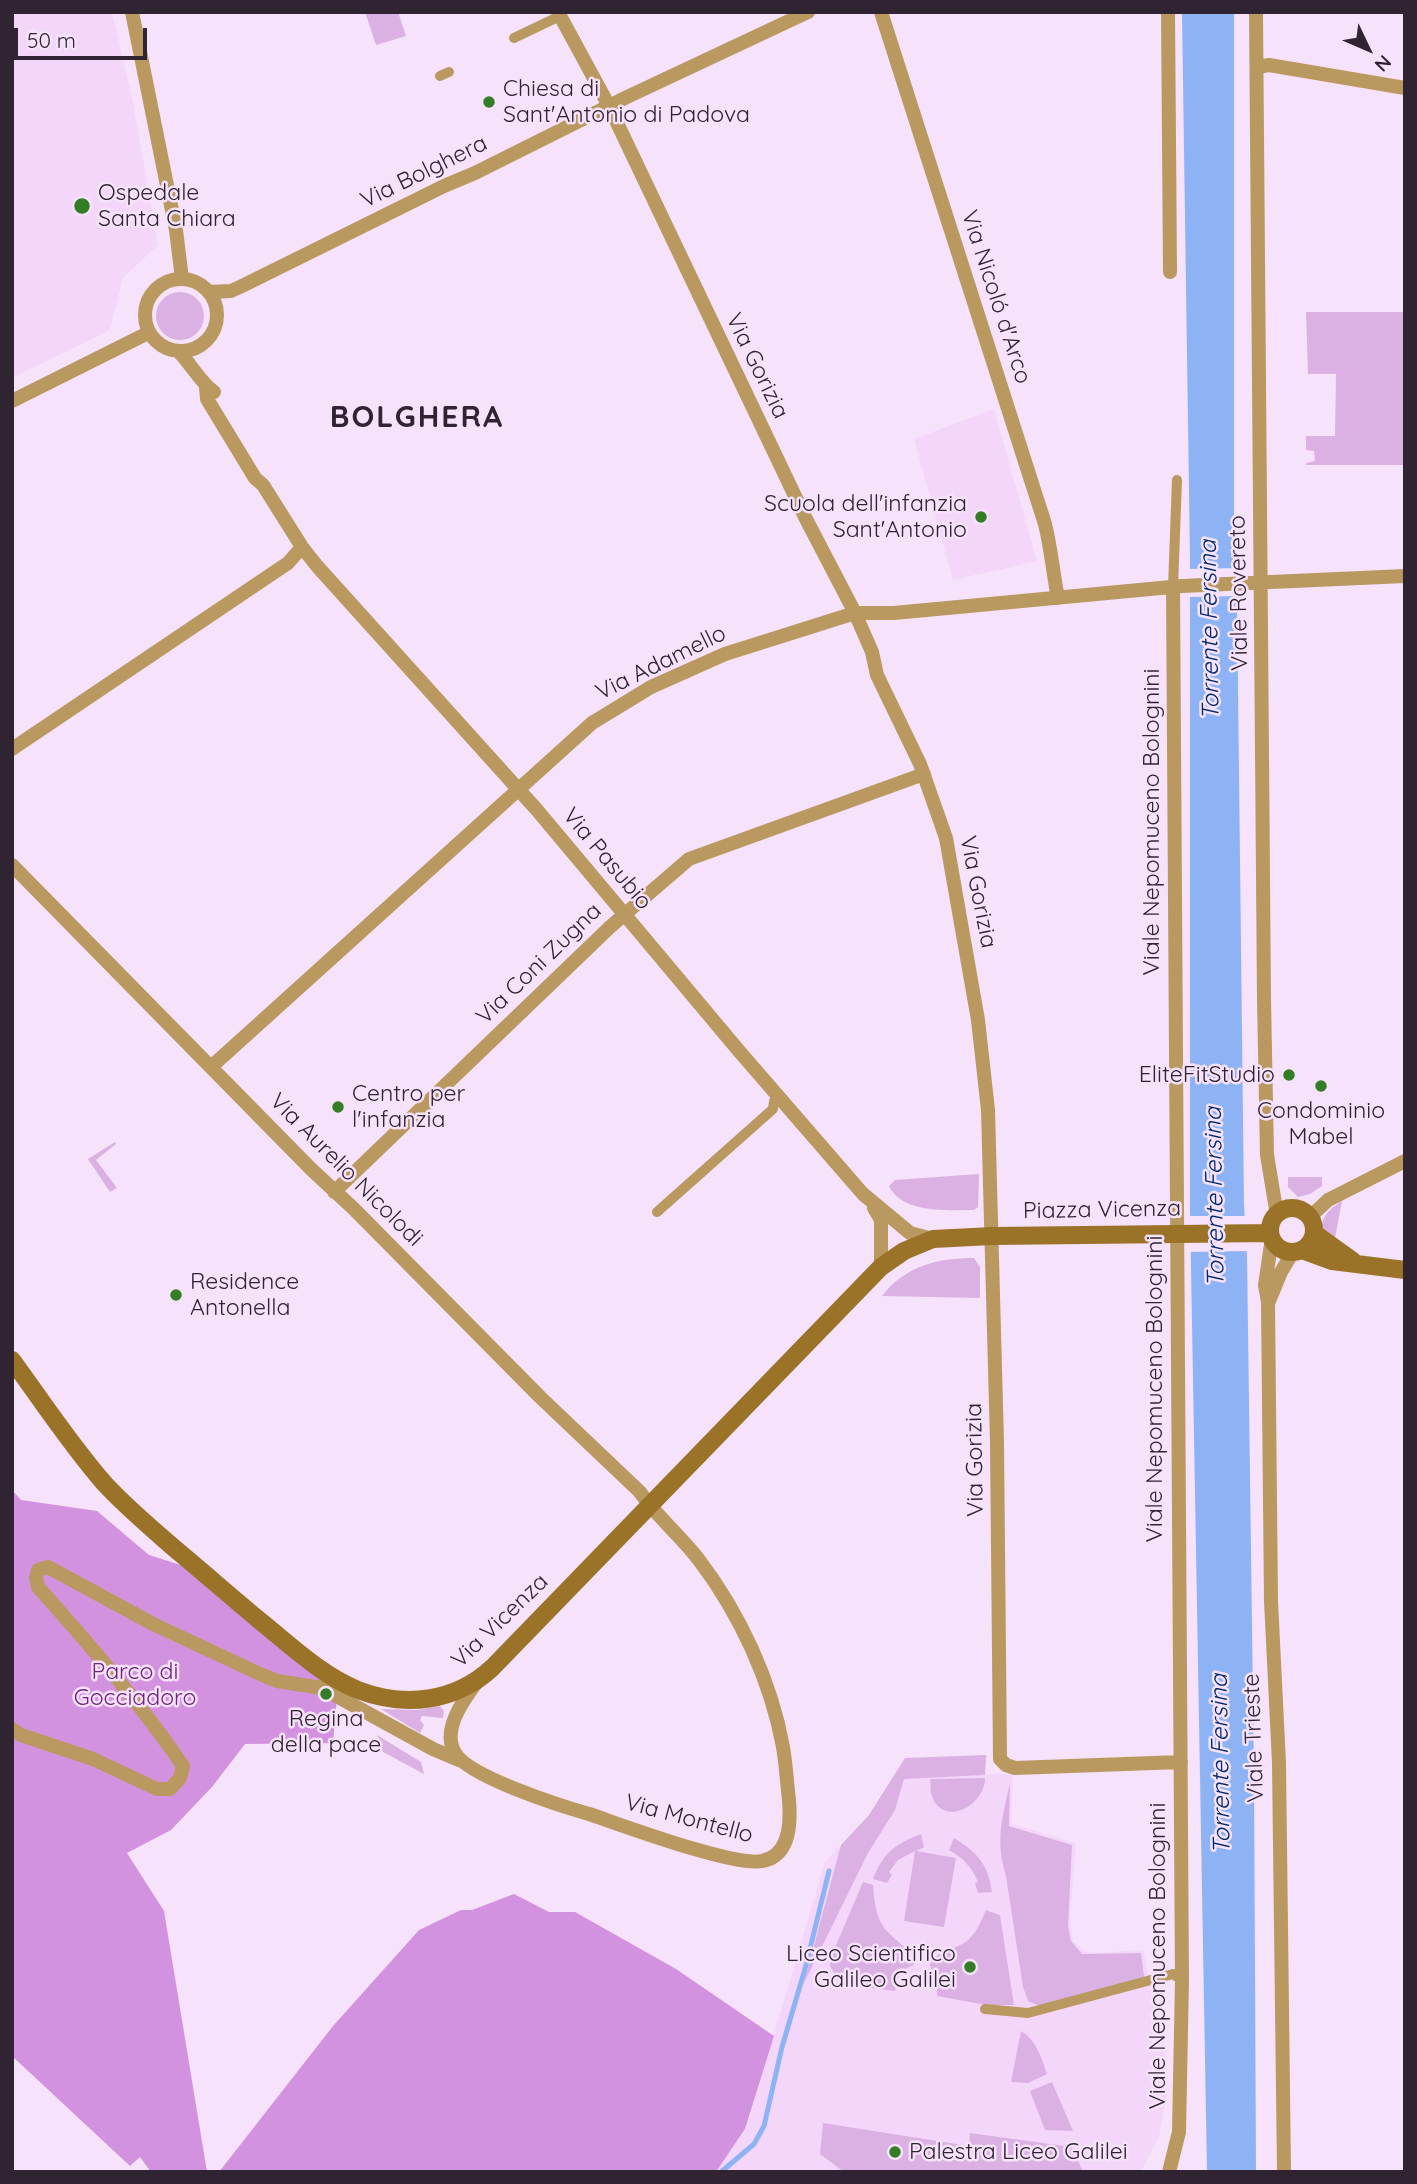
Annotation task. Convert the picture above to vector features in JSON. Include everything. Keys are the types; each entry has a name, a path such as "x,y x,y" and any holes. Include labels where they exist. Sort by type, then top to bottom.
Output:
{"main road":[{"path":"1356,1263 1296,1209 1288,1209 1277,1215 1272,1223 1271,1236 1282,1249 1332,1261 1405,1270"},
{"path":"1297,1251 1310,1244 1312,1225"},
{"name":"Piazza Vicenza","path":"933,1239 1250,1233 1271,1236"},
{"name":"Via Vicenza","path":"12,1360 106,1485 140,1518 309,1660 340,1681 380,1696 440,1698 478,1681 881,1267 904,1251 933,1239"}],"street":[{"path":"132,12 176,230 182,279"},
{"name":"Via Bolghera","path":"209,292 242,286 609,106 808,12"},
{"name":"Via Nicoló d'Arco","path":"881,12 1045,524 1058,598"},
{"path":"1168,12 1170,272"},
{"name":"Viale Rovereto","path":"1256,12 1267,1142 1277,1215"},
{"path":"514,38 559,14"},
{"name":"Via Gorizia","path":"559,14 609,106 805,517 855,613 872,652 877,676 924,774 946,838 978,1020 988,1110 999,1561 1000,1759 1015,1768 1181,1762"},
{"path":"1257,67 1269,65 1405,88"},
{"path":"182,279 201,285 209,292 217,313 216,325 203,345 179,352 156,343 148,332 144,312 152,293 171,280 182,279"},
{"path":"12,401 148,332"},
{"name":"Via Pasubio","path":"179,352 193,366 206,387 207,399 255,478 263,485 302,547 517,788 872,1204 910,1233 933,1239"},
{"name":"Viale Nepomuceno Bolognini","path":"1169,2172 1179,2132 1182,1980 1182,1234 1177,480"},
{"path":"12,749 288,563 302,547"},
{"name":"Via Adamello","path":"211,1067 592,723 651,687 725,654 855,613 894,613 1177,586 1405,576"},
{"name":"Via Coni Zugna","path":"334,1192 624,915 690,859 924,774"},
{"name":"Via Aurelio Nicolodi","path":"12,865 334,1192 540,1397 640,1492 649,1506"},
{"path":"657,1212 773,1110 774,1101 778,1097"},
{"path":"1312,1225 1328,1200 1405,1160"},
{"name":"Via Pasubio","path":"872,1204 881,1220 881,1267"},
{"name":"Viale Trieste","path":"1271,1236 1265,1285 1268,1302 1270,1601 1279,1763 1284,2172"},
{"name":"Viale Trieste","path":"1268,1302 1281,1272 1297,1251"},
{"name":"Via Montello","path":"461,1761 541,1799 750,1863 765,1861 776,1854 784,1844 789,1832 790,1809 784,1749 775,1711 752,1649 700,1561 649,1506"},
{"path":"12,1729 21,1735 93,1759 157,1789 170,1789 180,1778 183,1766 171,1748 38,1587 38,1570 48,1567 153,1624 277,1681 322,1688 461,1761"},
{"path":"453,1721 478,1681"},
{"path":"440,1698 450,1708 454,1752 461,1761"},
{"path":"436,1750 447,1746 452,1740"},
{"path":"985,2009 1028,2013 1173,1975 1182,1980"}],"shaded area":[{"name":"Ospedale Santa Chiara","path":"12,12 112,12 133,102 158,245 123,278 110,330 12,378"},
{"path":"365,12 398,12 406,36 376,45"},
{"path":"180,292 197,299 204,316 197,333 180,340 163,333 156,316 163,299"},
{"path":"1306,312 1405,312 1405,465 1306,465 1315,461 1314,451 1306,450 1306,436 1335,436 1336,374 1308,374"},
{"name":"Scuola dell'infanzia Sant'Antonio","path":"994,409 1037,561 953,580 914,439"},
{"path":"115,1142 116,1144 96,1160 117,1188 110,1192 88,1159"},
{"path":"979,1174 978,1207 974,1210 940,1210 915,1206 904,1202 889,1186 895,1180"},
{"path":"1288,1177 1322,1177 1322,1186 1310,1194 1298,1197 1288,1187"},
{"path":"1342,1201 1334,1243 1322,1228 1322,1223 1328,1212"},
{"path":"974,1258 980,1267 980,1298 882,1296 901,1277 923,1266"},
{"path":"440,1706 444,1711 443,1718 422,1716 420,1720 424,1725 420,1733 381,1709 417,1710"},
{"path":"377,1735 421,1762 424,1774 383,1752"},
{"path":"986,1755 985,1775 904,1779 895,1810 868,1853 804,1983 841,1845 869,1815 905,1758"},
{"name":"Liceo Scientifico Galileo Galilei","path":"1013,1775 1011,1824 1076,1843 1070,1917 1073,1940 1083,1951 1097,1953 1143,1950 1166,2057 1168,2090 1159,2136 1141,2172 716,2172 746,2129 825,1862 869,1815 892,1779"},
{"path":"985,1778 978,1797 963,1810 945,1811 937,1806 931,1794 930,1779"},
{"path":"1010,1783 1009,1826 1072,1845 1068,1926 1071,1941 1082,1954 1141,1953 1144,1977 1039,2006 1028,2001 1023,1987 1000,1840"},
{"path":"921,1834 924,1847 916,1851 956,1858 944,1927 904,1921 915,1851 898,1860 889,1872 892,1875 887,1883 873,1879 881,1862 891,1850"},
{"path":"954,1838 981,1860 992,1892 978,1893 975,1883 978,1882 973,1872 949,1850"},
{"path":"863,1882 873,1885 879,1919 889,1934 906,1949 914,1965 900,1975 895,1991 841,1984 830,1966 831,1957"},
{"path":"986,1910 1000,1915 1014,2005 986,2005 937,1996 937,1983 930,1965 937,1956 968,1940"},
{"path":"1021,2031 1035,2045 1047,2074 1028,2083 1011,2082"},
{"path":"1052,2082 1073,2131 1045,2130 1030,2091"},
{"name":"Palestra Liceo Galilei","path":"823,2123 969,2146 970,2133 1072,2147 1083,2172 844,2172 820,2154"}],"green space":[{"name":"Parco di Gocciadoro","path":"12,1490 21,1500 97,1511 149,1555 184,1566 338,1685 333,1743 245,1744 212,1787 171,1830 127,1853 164,1911 207,2172 151,2172 140,2157 130,2166 12,2056"},
{"path":"514,1894 549,1912 575,1912 676,1969 774,2036 745,2129 716,2172 219,2172 333,2026 419,1930 461,1910 472,1910"}],"water":[{"name":"Torrente Fersina","path":"1182,12 1234,12 1234,555 1237,602 1244,1205 1247,1255 1256,2172 1207,2172 1190,1210 1190,559"}],"pier":[{"path":"1239,568 1240,596 1186,597 1186,569"},
{"path":"1187,1216 1248,1216 1250,1251 1188,1252"}],"waterway":[{"path":"721,2172 754,2144 764,2126 829,1871"}],"place":[{"name":"Chiesa di Sant'Antonio di Padova","path":"489,102"},
{"name":"Ospedale Santa Chiara","path":"82,206"},
{"name":"Scuola dell'infanzia Sant'Antonio","path":"981,517"},
{"name":"EliteFitStudio","path":"1289,1075"},
{"name":"Condominio Mabel","path":"1321,1086"},
{"name":"Centro per l'infanzia","path":"338,1107"},
{"name":"Residence Antonella","path":"176,1295"},
{"name":"Regina della pace","path":"326,1694"},
{"name":"Liceo Scientifico Galileo Galilei","path":"970,1967"},
{"name":"Palestra Liceo Galilei","path":"895,2152"}],"district":[{"name":"BOLGHERA","path":"417,418"}]}
